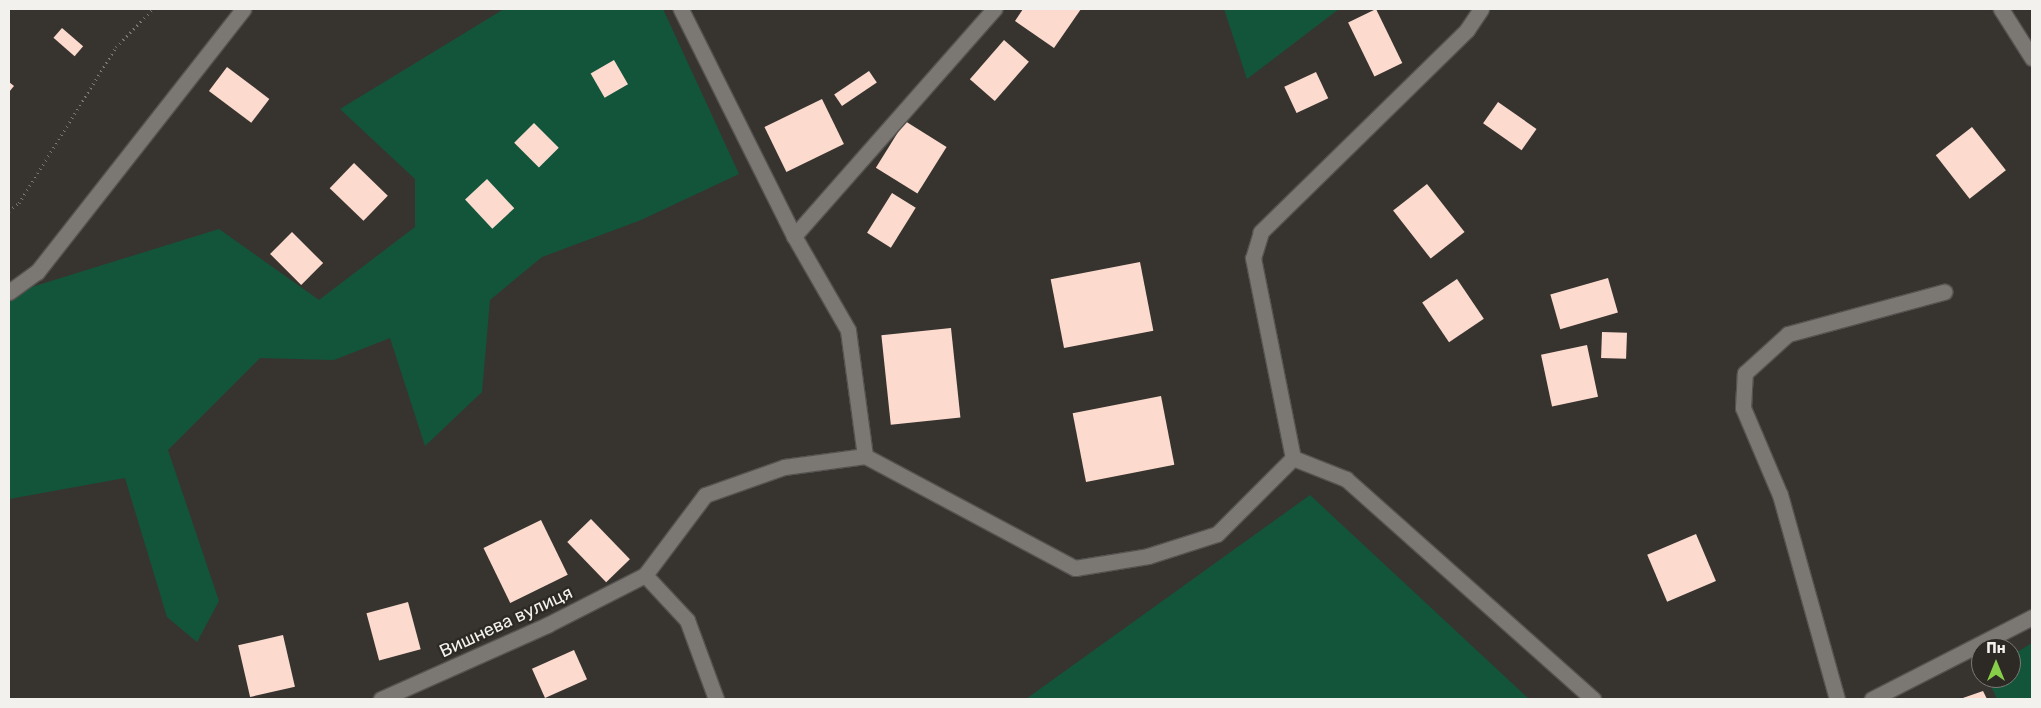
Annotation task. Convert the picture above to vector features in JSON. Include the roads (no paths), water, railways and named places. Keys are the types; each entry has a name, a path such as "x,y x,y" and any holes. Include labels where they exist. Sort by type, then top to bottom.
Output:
{"street":[{"path":"9,292 37,272 243,9"},
{"path":"681,9 794,236 848,330 865,456"},
{"path":"794,236 994,9"},
{"path":"1292,458 1253,258 1261,232 1467,30 1481,9"},
{"path":"2001,9 2032,58"},
{"path":"1837,699 1780,495 1743,408 1744,373 1788,334 1944,292"},
{"path":"716,699 687,620 645,575 705,495 784,467 865,456 1075,568 1148,556 1217,534 1292,458"},
{"path":"1292,458 1346,479 1593,699"},
{"name":"Вишнева вулиця","path":"381,699 547,625 645,575"},
{"path":"1872,699 2032,617"}]}
